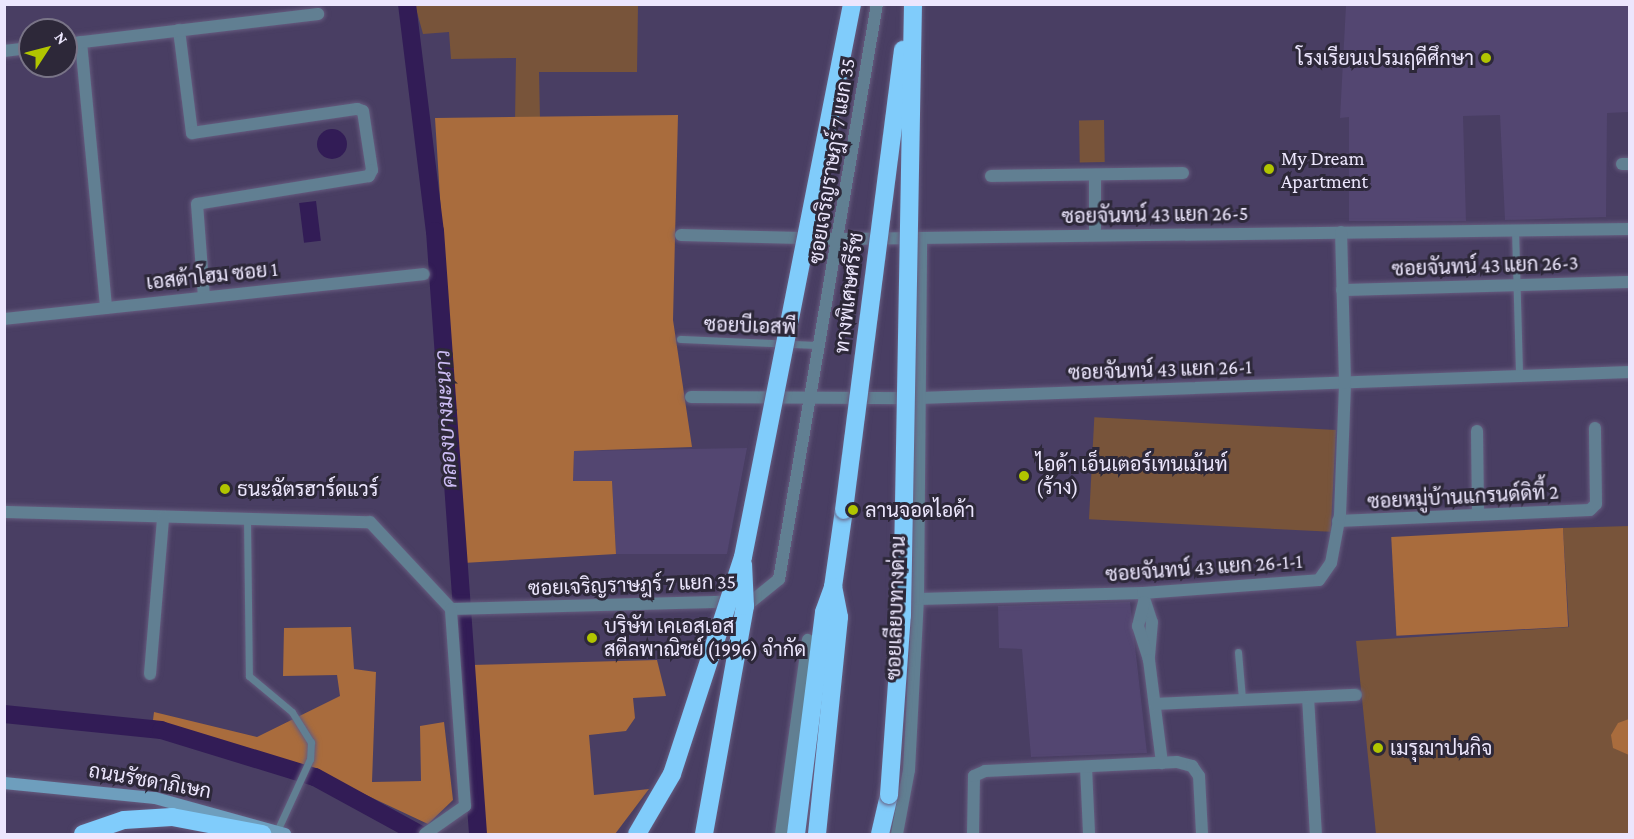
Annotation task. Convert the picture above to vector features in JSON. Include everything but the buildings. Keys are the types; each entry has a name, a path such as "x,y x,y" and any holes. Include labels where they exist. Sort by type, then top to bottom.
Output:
{"highway":[{"path":"637,834 672,774 743,556 852,4"},
{"name":"ทางพิเศษศรีรัช","path":"833,587 908,4"},
{"path":"880,834 889,795 902,615 913,4"},
{"path":"704,834 745,606 743,556"},
{"path":"796,834 824,612 833,587"},
{"path":"817,834 839,617 833,587"},
{"path":"83,834 124,820 172,817 275,833"}],"main road":[{"name":"ถนนรัชดาภิเษก","path":"4,783 155,798 275,833"}],"street":[{"name":"ซอยเจริญราษฎร์ 7 แยก 35","path":"457,609 752,601 779,579 818,345 841,239 877,4"},
{"path":"78,42 318,14"},
{"path":"179,30 192,133 357,109 363,111 372,170 369,176 196,204 204,297"},
{"path":"81,42 105,308"},
{"path":"991,176 1183,173"},
{"path":"1095,175 1095,235"},
{"name":"ซอยจันทน์ 43 แยก 26-5","path":"681,236 841,239 1629,229"},
{"name":"ซอยจันทน์ 43 แยก 26-1-1","path":"918,599 1144,597 1319,580 1331,563 1338,521 1345,383 1341,232"},
{"name":"ซอยเลียบทางด่วน","path":"897,834 909,770 918,599 921,238"},
{"name":"เอสต้าโฮม ซอย 1","path":"4,319 424,274"},
{"name":"ซอยจันทน์ 43 แยก 26-3","path":"1342,290 1629,282"},
{"name":"ซอยจันทน์ 43 แยก 26-1","path":"691,397 920,398 1629,372"},
{"name":"ซอยหมู่บ้านแกรนด์ดิที้ 2","path":"1338,521 1590,510 1596,504 1595,428"},
{"path":"1477,431 1478,515"},
{"path":"4,512 370,522 457,609 465,806 429,832"},
{"path":"150,674 163,518"},
{"path":"1144,597 1152,622 1149,660 1162,763"},
{"path":"781,834 808,640"},
{"path":"1155,704 1356,694"},
{"path":"1308,698 1316,834"},
{"path":"974,834 974,776 1086,767 1185,763 1199,776 1202,834"},
{"path":"1086,767 1089,834"}],"lane":[{"path":"1515,229 1519,376"},
{"name":"ซอยบีเอสพี","path":"680,339 818,345"},
{"path":"247,519 249,676 307,731 310,759 275,833"},
{"path":"1238,652 1242,699"}],"shaded area":[{"path":"415,5 638,5 637,72 539,72 540,120 515,120 516,58 451,59 449,32 423,34"},
{"path":"1346,5 1629,5 1629,112 1607,113 1606,217 1505,220 1500,115 1463,116 1466,221 1349,221 1349,117 1340,118"},
{"path":"678,115 673,320 692,447 574,451 573,481 612,481 616,554 463,563 435,118"},
{"path":"1079,120 1104,120 1105,162 1080,162"},
{"path":"332,129 338,130 346,138 346,150 338,158 332,159 326,158 318,150 317,144 318,138 326,130"},
{"path":"316,201 321,241 304,243 299,203"},
{"path":"1094,417 1336,430 1331,532 1089,519"},
{"path":"747,448 727,554 616,554 612,481 573,481 574,451"},
{"path":"1629,526 1629,834 1376,834 1356,641 1569,627 1563,528"},
{"path":"1563,528 1568,627 1396,636 1391,537"},
{"path":"1130,602 1147,753 1031,757 1022,649 999,648 998,606"},
{"path":"351,627 354,669 376,672 372,782 421,781 420,726 444,722 453,800 428,824 317,772 153,720 154,712 257,737 340,696 337,675 283,676 284,628"},
{"path":"657,660 666,696 633,698 635,718 626,731 589,735 594,795 649,789 615,834 483,834 471,665"},
{"path":"1630,719 1629,755 1613,748 1611,735 1618,723"}],"waterway":[{"name":"คลองบางมะนาว","path":"407,4 435,231 478,834"},
{"path":"4,714 161,730 315,777 419,834"}],"place":[{"name":"โรงเรียนเปรมฤดีศึกษา","path":"1486,58"},
{"name":"My Dream Apartment","path":"1269,169"},
{"name":"ไอด้า เอ็นเตอร์เทนเม้นท์ (ร้าง)","path":"1024,476"},
{"name":"ธนะฉัตรฮาร์ดแวร์","path":"225,489"},
{"name":"ลานจอดไอด้า","path":"853,510"},
{"name":"บริษัท เคเอสเอส สตีลพาณิชย์ (1996) จำกัด","path":"592,638"},
{"name":"เมรุฌาปนกิจ","path":"1378,748"}]}
